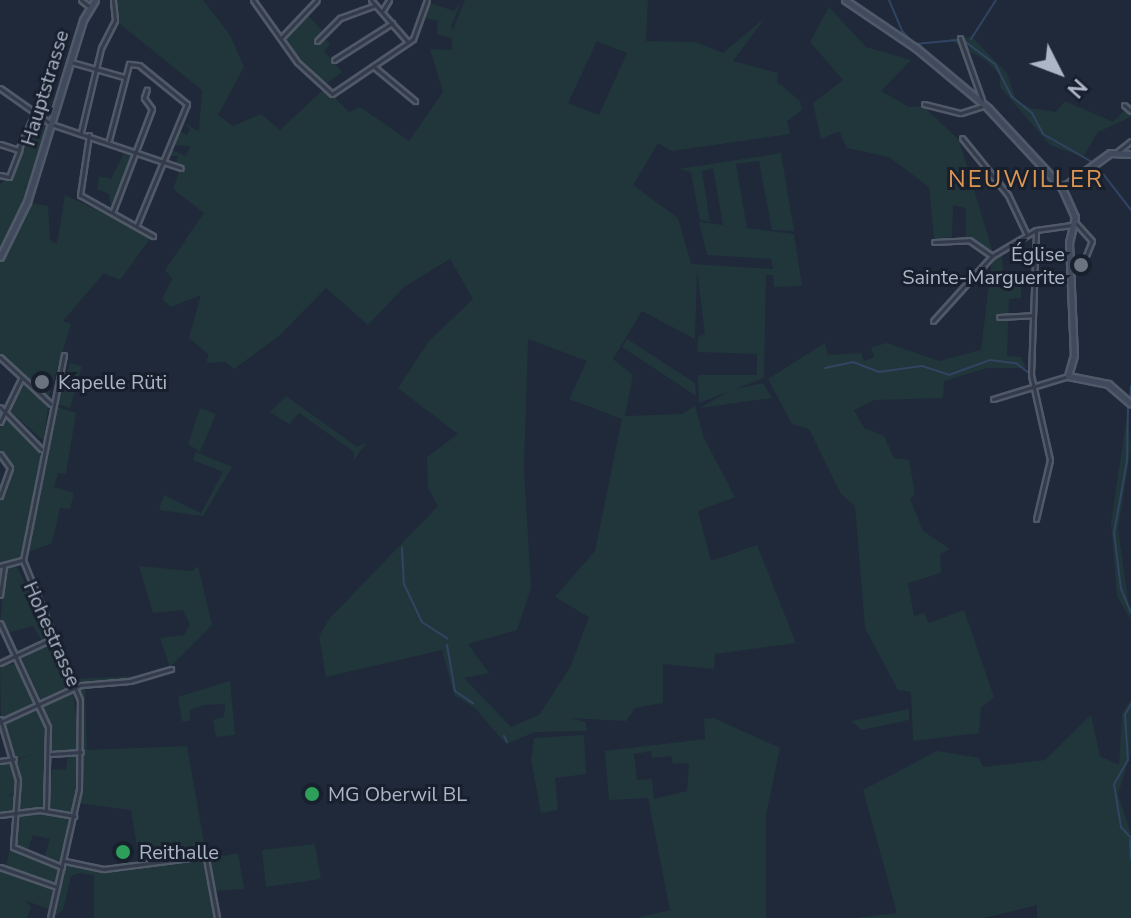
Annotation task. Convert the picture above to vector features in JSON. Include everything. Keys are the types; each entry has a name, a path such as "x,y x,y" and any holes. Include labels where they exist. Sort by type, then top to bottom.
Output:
{"street":[{"path":"81,0 90,7"},
{"name":"Hauptstrasse","path":"0,257 31,189 71,62 95,0"},
{"path":"81,132 95,69 115,20 113,0"},
{"path":"253,0 281,38 332,94 417,34 427,0"},
{"path":"281,38 317,0"},
{"path":"371,0 408,42"},
{"path":"382,12 389,0"},
{"path":"845,0 984,105 1062,188 1074,224 1069,263 1074,355 1068,376"},
{"path":"317,41 341,18 375,5"},
{"path":"334,60 392,23"},
{"path":"960,38 984,105"},
{"path":"71,62 124,77"},
{"path":"109,140 129,64 139,65 187,104 137,225"},
{"path":"373,66 415,101"},
{"path":"0,88 51,124 109,140 181,168"},
{"path":"113,211 152,109 144,98 147,89"},
{"path":"924,104 961,113 984,105"},
{"path":"1124,105 1131,111"},
{"path":"2,177 35,113"},
{"path":"89,134 80,195 153,236"},
{"path":"962,138 1008,195 1027,235"},
{"path":"1062,188 1131,141"},
{"path":"0,144 11,151 20,147"},
{"path":"1116,153 1131,154"},
{"path":"933,321 992,256 1036,230 1074,224"},
{"path":"1069,263 1085,258 1092,241 1074,224"},
{"path":"1036,230 1031,375 1037,389 1050,460 1036,519"},
{"path":"934,242 969,240 992,256"},
{"path":"999,317 1032,315"},
{"name":"Hohestrasse","path":"50,918 74,816 81,752 78,686 27,583 23,560 41,449 50,434 51,404 64,355"},
{"path":"0,357 51,404"},
{"path":"993,399 1037,389 1068,376 1108,384 1131,404"},
{"path":"0,422 22,378"},
{"path":"0,407 41,449"},
{"path":"0,454 10,468 0,496"},
{"path":"0,595 2,565 23,560"},
{"path":"0,623 40,703 51,754 46,811"},
{"path":"0,663 18,659 56,637"},
{"path":"63,867 15,849 14,759 0,721 78,686 171,669"},
{"path":"51,754 81,752"},
{"path":"0,761 14,759"},
{"path":"0,815 46,811 74,816"},
{"path":"65,861 104,869 205,855 217,918"},
{"path":"0,867 58,887"}],"green space":[{"path":"113,0 203,0 230,35 244,67 218,115 233,126 261,114 280,130 325,88 349,112 360,107 409,141 443,92 430,49 452,50 452,38 437,34 438,21 422,17 427,2 454,11 461,2 451,26 453,30 465,0 648,0 646,41 696,42 723,53 765,18 733,61 778,73 777,82 800,101 802,110 787,121 790,134 672,151 658,143 633,185 678,218 691,264 773,269 771,259 707,255 699,222 794,234 802,286 774,287 773,275 766,275 764,378 699,403 698,375 757,375 757,354 697,352 698,337 705,334 697,270 695,339 642,311 613,359 633,375 625,416 682,414 695,406 704,438 735,497 698,511 711,561 757,545 796,643 715,654 714,669 663,664 663,703 635,708 626,721 569,718 586,722 587,731 535,732 506,744 475,708 454,695 442,650 326,677 319,636 330,618 438,506 428,488 427,457 458,434 398,388 429,341 473,299 450,259 404,287 368,325 326,288 279,336 234,369 225,362 207,363 208,354 189,338 201,295 171,307 162,299 172,279 165,270 204,213 173,189 181,167 166,160 176,163 178,156 168,156 171,150 186,156 191,146 173,145 179,131 187,135 190,129 183,123 199,131 202,90 115,20","holes":["597,41 627,53 599,115 568,103","528,339 587,361 569,399 622,419 595,551 555,597 589,617 571,666 539,715 511,727 464,678 489,673 468,644 517,630 531,588 524,469"]},
{"path":"829,7 866,47 911,60 881,91 909,107 923,106 959,140 993,253 966,238 966,208 953,205 952,237 934,239 929,187 889,157 847,148 839,131 821,139 813,103 843,80 810,42"},
{"path":"307,14 322,31 314,40 323,37 330,44 324,51 342,72 325,85 281,38"},
{"path":"972,37 1007,73 1016,100 1030,108 1056,112 1065,101 1113,122 1131,104 1131,117 1098,132 1083,157 1050,145 1000,87 1000,75 987,61 948,39"},
{"path":"37,116 47,125 29,186 22,187 31,189 27,202 48,206 50,240 57,244 65,195 152,236 120,280 104,273 63,321 71,324 48,398 0,354 0,184 11,177"},
{"path":"126,149 132,155 111,208 109,194 97,189 99,176 111,179"},
{"path":"781,153 794,231 772,230 759,161 736,164 747,228 723,225 713,168 702,171 710,222 700,220 691,172 679,169"},
{"path":"1002,255 1003,271 1021,271 1021,298 1009,299 1007,356 1021,357 1026,368 987,368 944,381 943,398 874,400 854,410 864,428 884,436 894,458 909,460 915,494 910,499 923,531 950,549 940,554 941,573 908,583 914,616 924,613 929,623 964,610 994,697 981,708 979,733 913,741 911,692 898,690 865,628 855,506 841,494 809,429 792,424 768,379 825,343 828,355 861,353 864,361 874,357 871,347 887,343 939,361 981,350 992,260"},
{"path":"627,339 695,383 696,396 622,347"},
{"path":"70,363 82,366 70,408 57,404"},
{"path":"763,383 772,398 700,408 731,390"},
{"path":"23,385 48,406 44,441 10,411"},
{"path":"286,396 357,447 367,442 353,461 354,452 299,413 289,424 270,412"},
{"path":"54,406 76,413 66,474 58,473 54,487 74,493 70,509 60,508 52,543 29,552"},
{"path":"200,408 216,414 200,452 188,444"},
{"path":"1127,415 1131,448 1118,529 1131,620 1117,596 1111,523"},
{"path":"10,419 39,448 41,461 21,559 0,564 0,501 12,472 0,452 0,427"},
{"path":"196,452 232,467 203,516 159,510 164,495 201,513 223,472 193,460"},
{"path":"15,564 52,634 43,643 33,626 7,633 0,622 6,571"},
{"path":"139,566 192,571 198,566 212,625 170,667 160,638 184,635 190,625 183,610 153,613"},
{"path":"51,642 75,685 41,700 22,659"},
{"path":"19,664 36,703 1,718 0,665"},
{"path":"130,676 133,684 85,687 87,750 187,746 206,854 139,859 131,810 78,803 84,758 77,679"},
{"path":"230,681 235,735 216,737 213,720 224,717 225,704 203,705 190,710 190,721 182,721 178,697"},
{"path":"73,690 80,751 52,752 42,704"},
{"path":"1131,700 1130,755 1118,794 1131,834 1131,918 1037,918 1037,905 984,918 855,918 897,913 863,790 937,751 979,758 983,767 1045,760 1091,715 1100,756 1119,765 1122,714"},
{"path":"37,707 49,742 44,809 19,811 17,760 33,754 16,759 4,723"},
{"path":"909,709 909,720 862,730 851,721"},
{"path":"714,718 780,748 766,815 766,918 637,918 670,910 648,798 609,800 605,751 705,739 704,719","holes":["651,751 652,758 671,756 673,764 689,763 687,791 654,799 652,779 637,780 634,754"]},
{"path":"584,735 586,774 555,778 558,810 541,813 531,760 534,738"},
{"path":"68,754 80,757 73,815 48,807 52,769 66,770"},
{"path":"0,763 13,763 16,793 4,796 17,795 16,811 0,813"},
{"path":"45,811 71,819 59,863 44,858 50,839 33,835 27,852 14,844 19,816"},
{"path":"315,844 321,879 266,887 262,850"},
{"path":"10,848 59,867 57,883 6,868"},
{"path":"238,853 244,889 214,891 208,859"},
{"path":"202,858 216,918 94,918 94,875 79,873 71,876 63,910 53,918 67,863 109,870"},
{"path":"0,869 57,888 51,910 24,900 31,906 27,918 0,918"}],"waterway":[{"path":"889,0 902,31 915,44 958,40"},
{"path":"971,39 996,0"},
{"path":"963,40 995,64 1011,96 1032,113 1043,134 1092,162"},
{"path":"1097,166 1131,210"},
{"path":"825,368 853,362 879,372 922,366 949,375 990,360 1016,363 1030,374"},
{"path":"1130,400 1131,386"},
{"path":"1128,406 1127,461 1114,533 1121,589 1131,613"},
{"path":"402,548 404,584 422,622 447,638"},
{"path":"447,645 455,691 473,703"},
{"path":"1131,704 1125,715 1128,760 1114,784 1121,827 1131,838"},
{"path":"504,736 507,742"},
{"path":"1130,840 1131,859"}],"place":[{"name":"Église Sainte-Marguerite","path":"1081,265"},
{"name":"Kapelle Rüti","path":"42,382"},
{"name":"MG Oberwil BL","path":"312,794"},
{"name":"Reithalle","path":"123,852"}],"district":[{"name":"NEUWILLER","path":"1026,180"}]}
